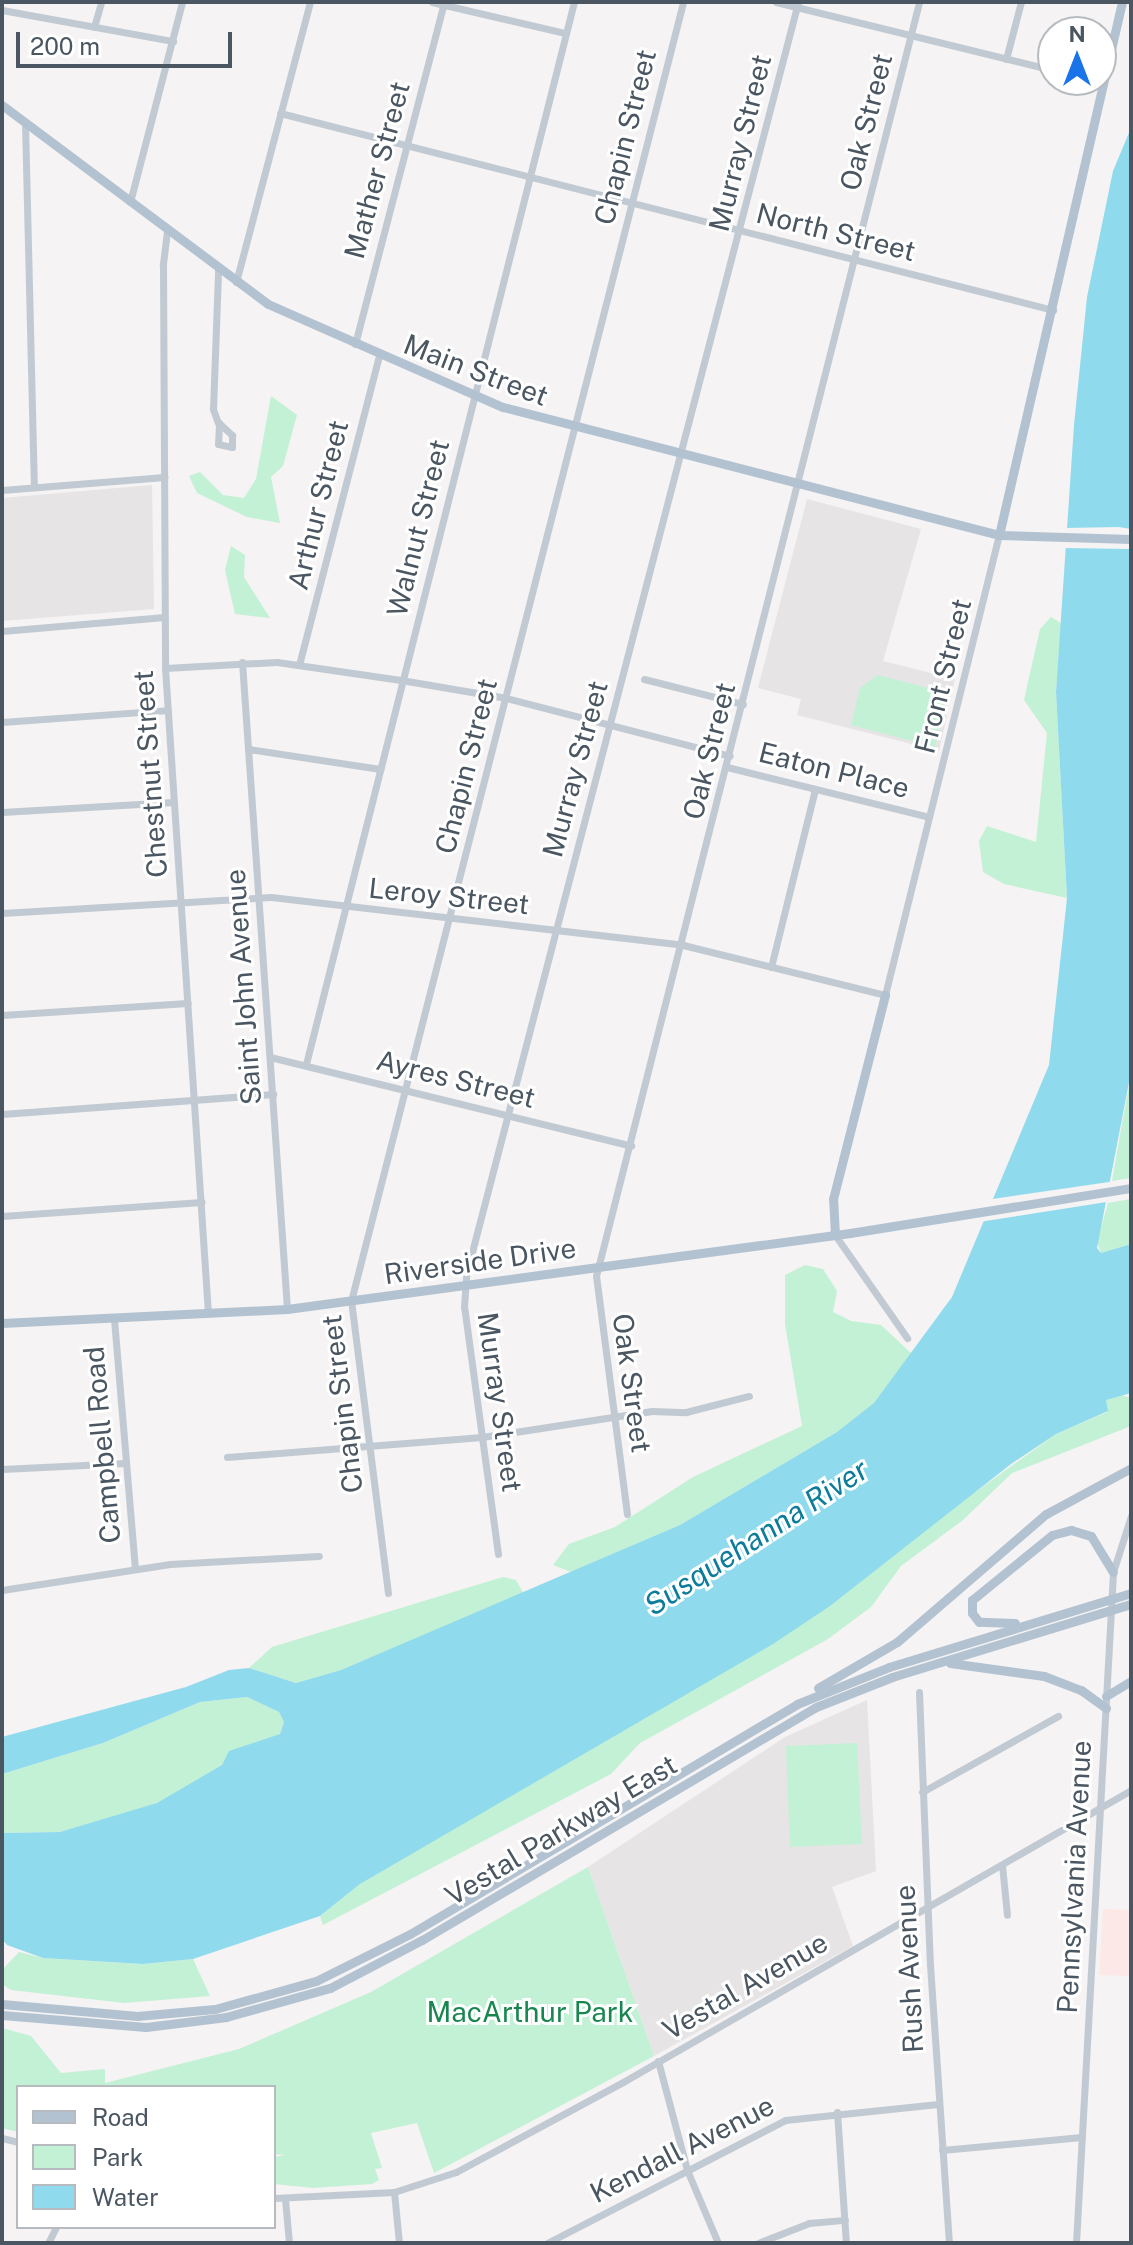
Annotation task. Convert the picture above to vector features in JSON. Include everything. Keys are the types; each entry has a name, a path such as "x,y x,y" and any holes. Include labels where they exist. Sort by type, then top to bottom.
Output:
{"main road":[{"name":"Front Street","path":"999,535 1055,311 1097,96"},
{"name":"Main Street","path":"2,105 218,270 292,317 474,396 574,429 999,535 1131,539"},
{"name":"Front Street","path":"835,1235 833,1199 885,995"},
{"name":"Riverside Drive","path":"2,1323 287,1309 835,1235 1131,1188"},
{"path":"797,1704 800,1697 897,1642 1046,1514 1131,1468"},
{"path":"1054,1616 987,1624 974,1617 971,1602 980,1589 1061,1531 1094,1538 1113,1572"},
{"name":"Vestal Parkway East","path":"2,2004 91,2015 149,2016 250,2002 316,1981 410,1934 797,1704 876,1671 1131,1593"},
{"name":"Vestal Parkway East","path":"2,2015 146,2027 226,2017 330,1988 422,1940 786,1722 923,1667 1131,1604"},
{"path":"923,1667 953,1663 1044,1676 1081,1690 1106,1708"},
{"path":"1106,1696 1131,1681"}],"street":[{"path":"94,27 101,2"},
{"path":"130,202 182,2"},
{"path":"236,282 310,2"},
{"path":"432,2 565,33"},
{"name":"Walnut Street","path":"306,1064 574,2"},
{"name":"Chapin Street","path":"388,1593 351,1301 683,2"},
{"path":"776,2 1037,66"},
{"name":"Oak Street","path":"627,1514 597,1294 599,1267 683,945 919,2"},
{"path":"1006,59 1021,2"},
{"name":"Mather Street","path":"355,346 443,5"},
{"name":"Murray Street","path":"498,1554 464,1286 798,5"},
{"path":"2,10 173,41"},
{"name":"North Street","path":"280,113 1055,311"},
{"path":"25,123 34,487"},
{"name":"Chestnut Street","path":"167,231 165,668 208,1314"},
{"path":"218,270 213,394 218,423"},
{"name":"Arthur Street","path":"299,665 379,356"},
{"path":"2,490 164,477"},
{"name":"Front Street","path":"885,995 999,535"},
{"path":"2,631 164,617"},
{"path":"165,668 242,662 299,665 401,680 506,698 730,756"},
{"name":"Saint John Avenue","path":"242,662 287,1309"},
{"path":"644,679 743,704"},
{"path":"2,722 168,710"},
{"path":"248,749 380,769"},
{"name":"Eaton Place","path":"727,767 929,817"},
{"path":"771,967 815,789"},
{"path":"2,812 174,802"},
{"name":"Leroy Street","path":"2,913 259,897 683,945 885,995"},
{"path":"2,1015 188,1003"},
{"name":"Ayres Street","path":"270,1057 631,1146"},
{"path":"2,1114 273,1094"},
{"path":"2,1216 202,1202"},
{"path":"835,1235 907,1338"},
{"name":"Campbell Road","path":"114,1319 135,1568"},
{"path":"227,1457 369,1449 482,1437 652,1411 686,1412 749,1396"},
{"path":"2,1469 126,1463"},
{"name":"Pennsylvania Avenue","path":"1076,2243 1113,1572 1131,1516"},
{"path":"2,1590 135,1568 319,1556"},
{"name":"Rush Avenue","path":"919,1692 938,2104 949,2243"},
{"path":"922,1792 1058,1716"},
{"name":"Vestal Avenue","path":"276,2198 394,2192 456,2172 658,2061 1131,1790"},
{"path":"1002,1865 1007,1915"},
{"path":"658,2061 687,2170 718,2243"},
{"name":"Kendall Avenue","path":"547,2243 785,2120 837,2112 938,2104"},
{"path":"837,2112 846,2243"},
{"path":"942,2150 1081,2137"},
{"path":"394,2192 399,2243"},
{"path":"285,2199 289,2243"},
{"path":"758,2243 809,2223 845,2220"}],"shaded area":[{"path":"152,485 154,609 2,621 2,498"},
{"path":"807,499 921,529 883,661 955,679 939,751 797,715 801,699 758,688"},
{"path":"867,1700 876,1871 832,1887 853,1946 654,2056 588,1867 785,1737"},
{"path":"1103,1909 1131,1910 1131,1976 1099,1975"}],"green space":[{"path":"271,396 297,415 283,466 271,477 280,523 247,517 197,493 189,476 200,472 223,495 244,498 256,479"},
{"path":"231,546 245,555 244,577 270,618 235,614 225,570"},
{"path":"1051,617 1061,623 1056,692 1067,898 1004,884 983,872 979,841 987,826 1036,842 1047,733 1024,700 1040,629"},
{"path":"878,675 947,693 935,747 851,725 860,688"},
{"path":"1131,1076 1131,1178 1112,1181 1123,1118"},
{"path":"1131,1199 1131,1244 1101,1253 1097,1242 1108,1203"},
{"path":"805,1265 823,1269 837,1291 833,1312 851,1321 881,1325 912,1354 875,1403 837,1432 680,1525 571,1572 553,1565 569,1544 615,1527 693,1477 802,1426 785,1324 785,1275"},
{"path":"1121,1395 1131,1398 1131,1426 1012,1473 963,1520 901,1566 871,1607 828,1639 640,1743 611,1774 323,1925 320,1916 360,1884 956,1506 1056,1434 1107,1412 1105,1400"},
{"path":"503,1577 516,1580 524,1594 341,1670 296,1683 249,1668 272,1647"},
{"path":"247,1697 279,1712 284,1722 280,1734 157,1803 60,1832 2,1833 2,1774 103,1743 200,1702"},
{"path":"857,1743 862,1844 790,1847 786,1746"},
{"name":"MacArthur Park","path":"588,1867 654,2056 434,2173 417,2123 371,2133 382,2168 375,2169 379,2180 372,2184 313,2188 276,2184 276,2157 285,2155 276,2154 276,2085 16,2085 16,2132 2,2128 2,2028 31,2036 61,2073 105,2069 105,2083 239,2049 371,1992"},
{"path":"19,1952 43,1958 143,1964 193,1959 210,1996 124,2003 11,1990 2,1984 2,1970"}],"water":[{"name":"Susquehanna River","path":"1131,128 1131,1072 1097,1248 1101,1253 1131,1244 1131,1393 1106,1400 1108,1411 1056,1434 1011,1464 830,1606 773,1644 360,1884 320,1916 193,1959 143,1964 43,1958 7,1945 2,1939 2,1833 60,1832 157,1803 222,1765 229,1751 280,1734 284,1722 279,1712 247,1697 200,1702 103,1743 2,1774 2,1737 186,1687 229,1670 249,1668 296,1683 341,1670 680,1525 837,1432 874,1403 952,1297 1049,1065 1067,898 1056,692 1074,425 1087,297 1113,171"}],"pier":[{"path":"1064,528 1131,529 1131,549 1062,548"},
{"path":"1116,1181 1113,1201 979,1222 986,1200"}]}
